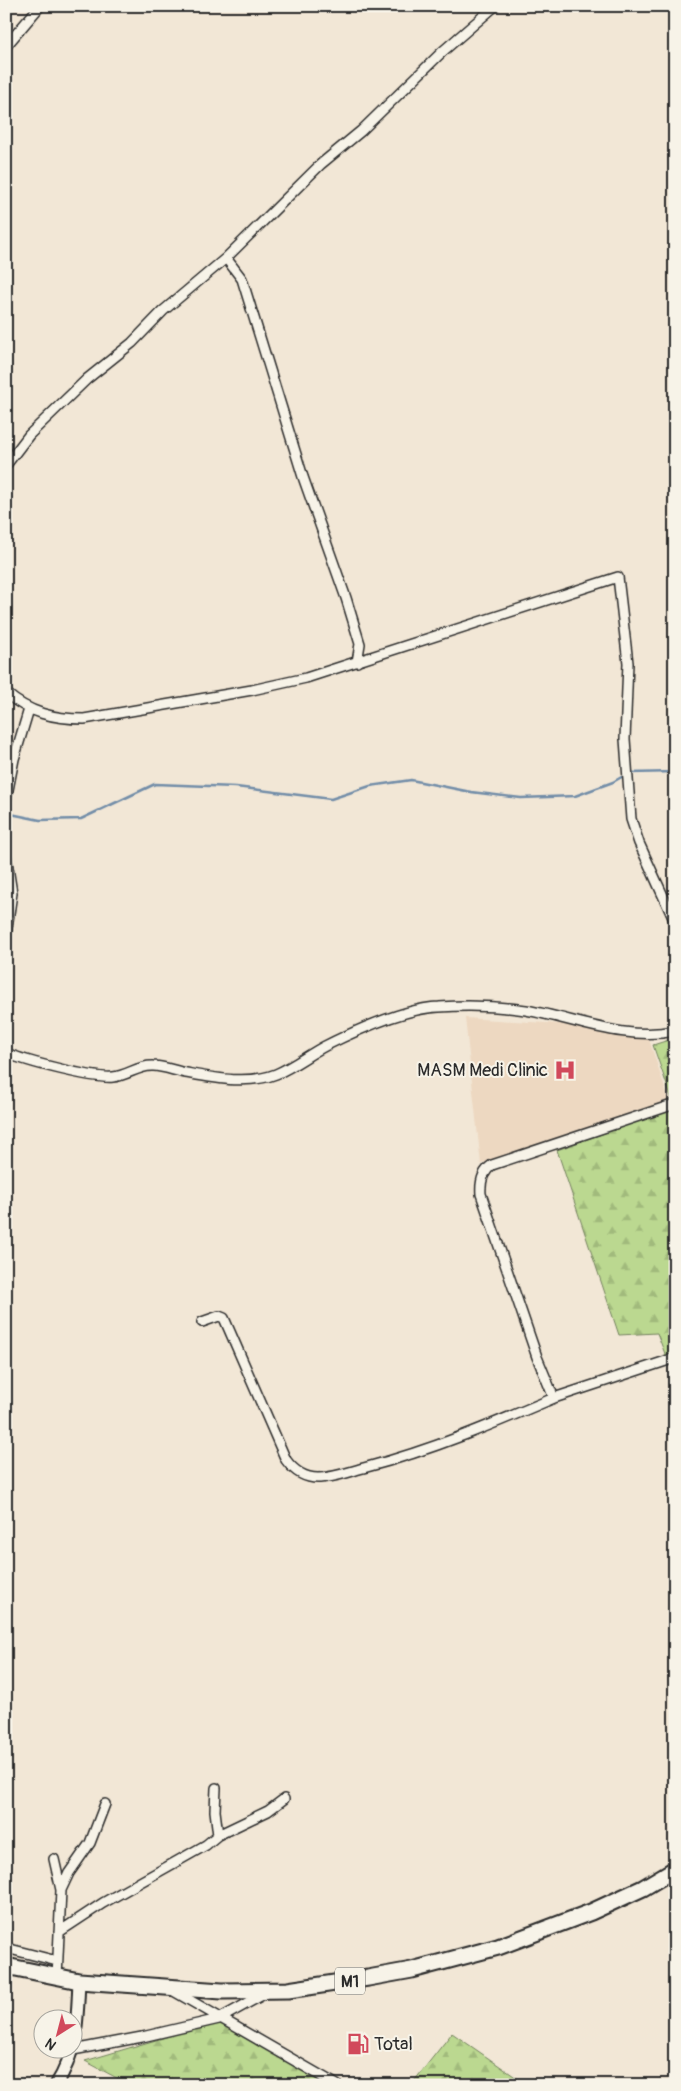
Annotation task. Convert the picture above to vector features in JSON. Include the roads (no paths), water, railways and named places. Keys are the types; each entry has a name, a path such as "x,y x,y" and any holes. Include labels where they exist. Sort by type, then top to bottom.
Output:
{"highway":[{"name":"M1","path":"6,1966 79,1981 222,1991 288,1990 412,1970 498,1947 591,1912 643,1888 675,1869"}],"street":[{"path":"6,46 40,6"},
{"path":"6,465 29,435 87,379 132,343 163,311 226,258 321,164 361,132 442,52 495,6"},
{"path":"226,258 242,279 303,477 337,568 360,644 357,662"},
{"path":"6,693 29,709 55,718 84,719 271,686 357,662 618,577 628,663 625,739 631,819 639,843 675,922"},
{"path":"6,800 14,759 29,709"},
{"path":"6,855 12,893 6,935"},
{"path":"6,1052 34,1062 95,1076 112,1077 153,1066 212,1077 247,1080 277,1074 324,1047 374,1025 436,1007 483,1007 526,1010 634,1034 675,1031"},
{"path":"554,1398 537,1357 481,1194 480,1185 483,1175 488,1167 496,1163 675,1104"},
{"path":"202,1322 219,1316 224,1318 286,1460 294,1470 310,1477 326,1478 396,1459 474,1432 554,1398 675,1358"},
{"path":"216,1788 215,1811 218,1835"},
{"path":"59,1932 103,1903 206,1845 218,1835 268,1810 284,1799"},
{"path":"61,1890 69,1873 90,1843 106,1804"},
{"path":"54,1859 61,1890 57,1978"},
{"path":"6,1948 57,1961"},
{"path":"77,2008 79,1981"},
{"path":"164,1986 337,2085"},
{"path":"82,2048 142,2037 221,2018 271,1990"},
{"path":"56,2085 70,2058"}],"waterway":[{"path":"630,773 675,772"},
{"path":"6,813 40,820 81,819 155,784 236,787 331,799 370,786 411,780 471,792 521,798 575,796 613,782 625,775"}],"place":[{"name":"MASM Medi Clinic","path":"565,1070"},
{"name":"Total","path":"358,2044"}]}
